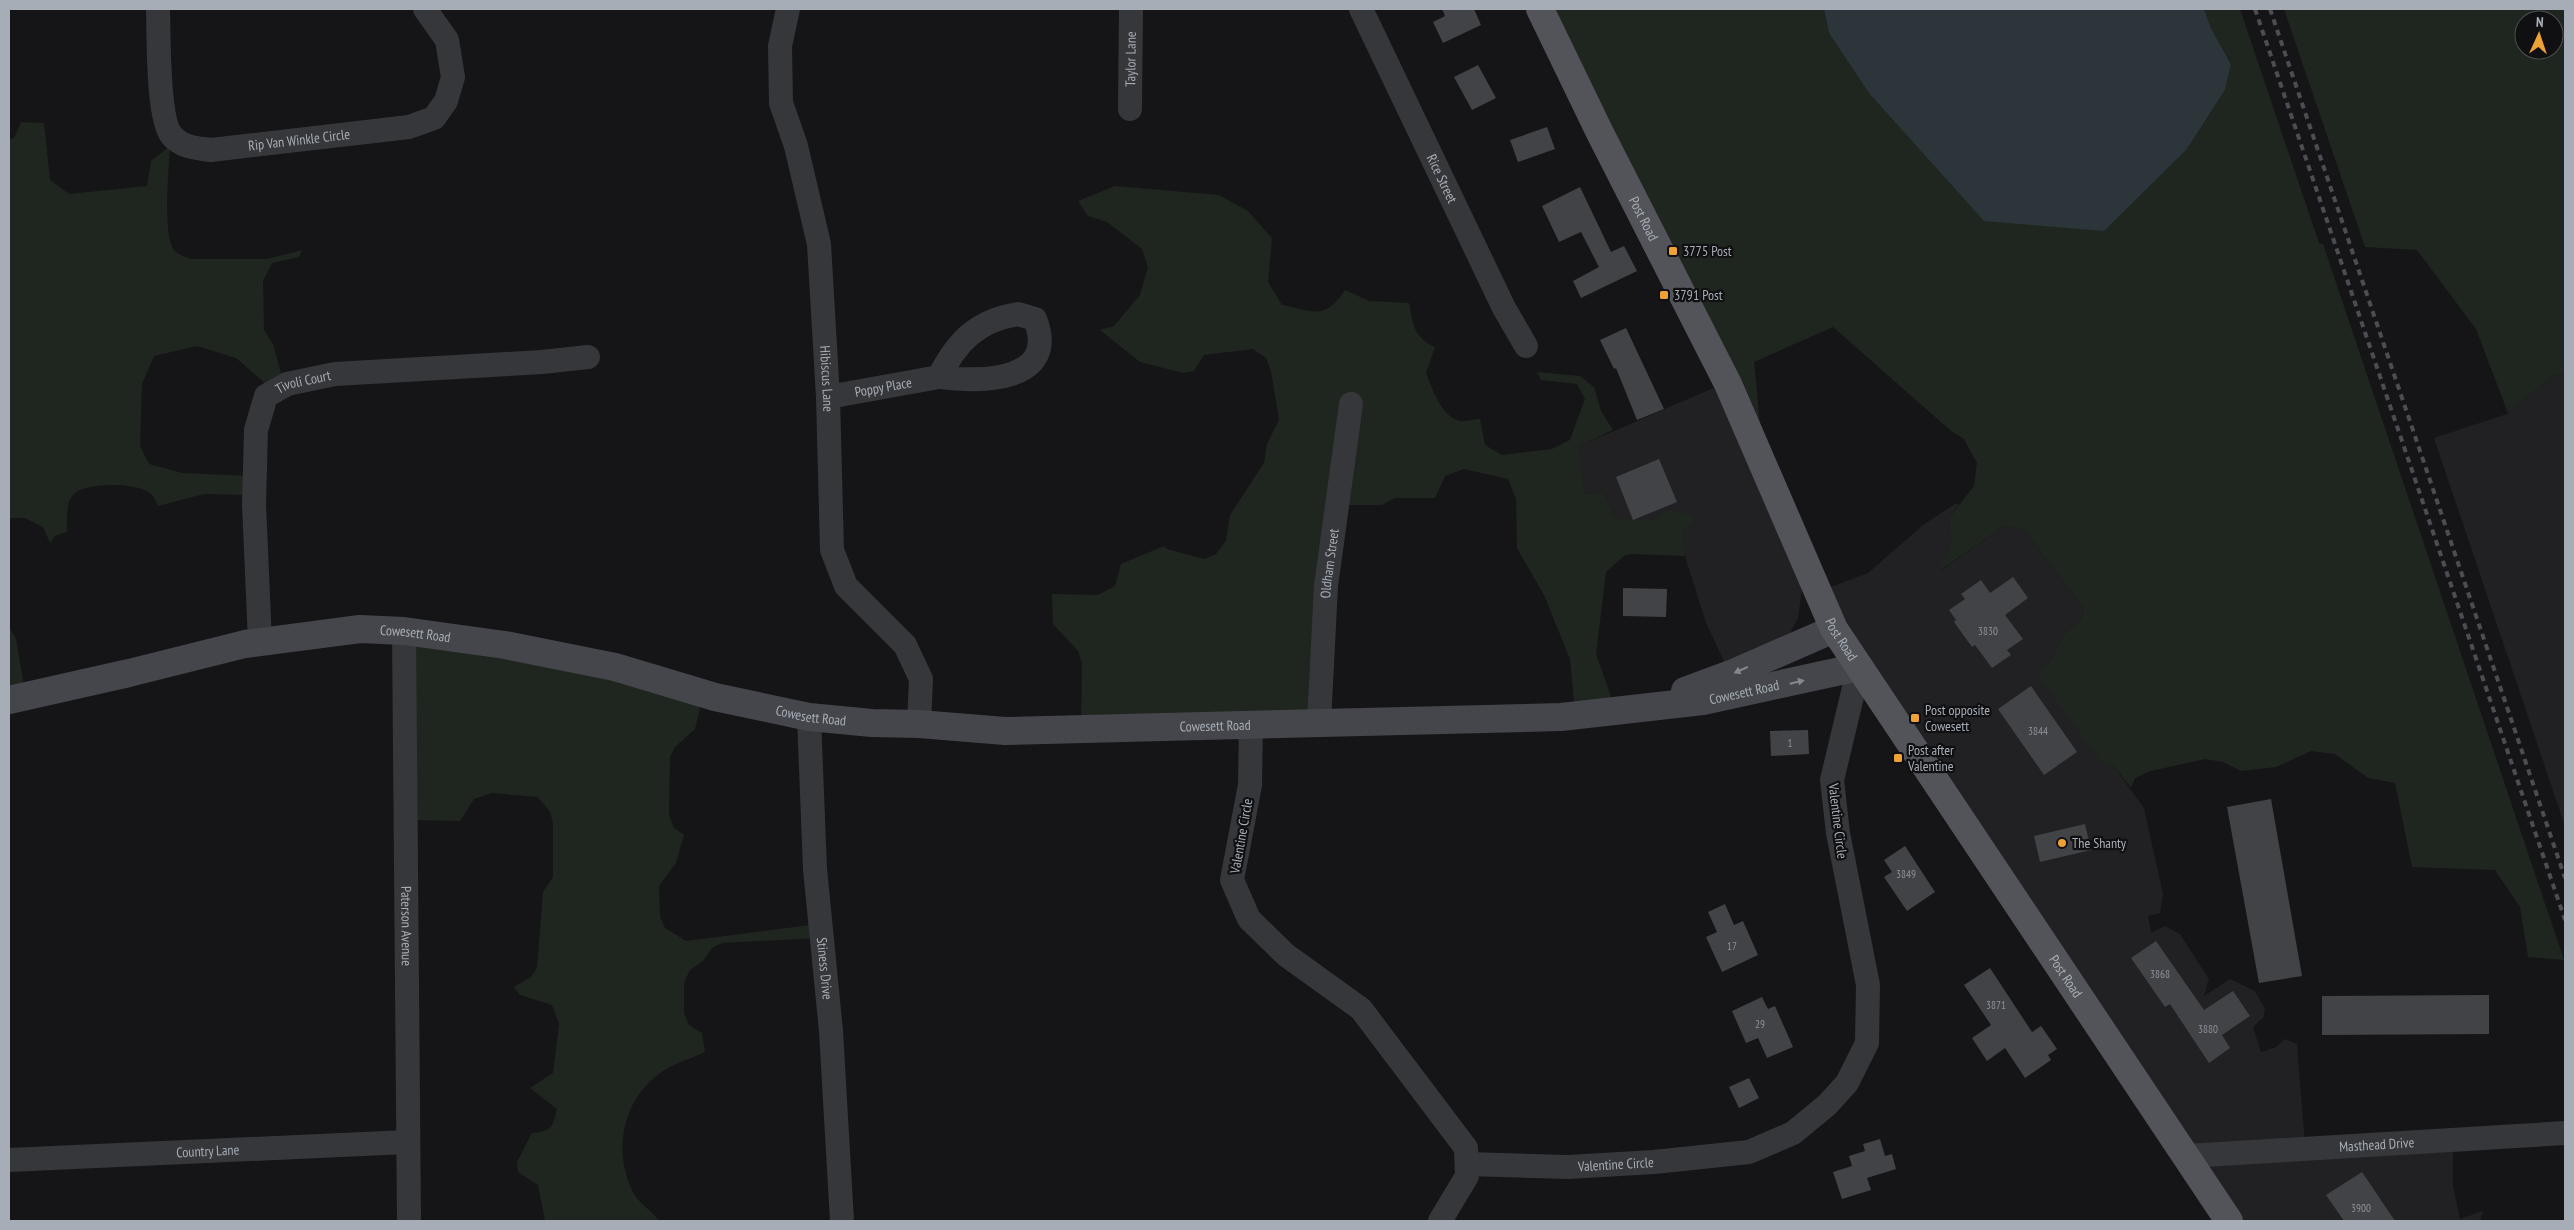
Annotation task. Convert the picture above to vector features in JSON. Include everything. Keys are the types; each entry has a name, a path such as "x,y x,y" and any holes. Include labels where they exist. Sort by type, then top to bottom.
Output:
{"main road":[{"name":"Post Road","path":"1540,9 1600,133 1728,384 1834,629 2229,1221"},
{"name":"Cowesett Road","path":"9,700 245,644 360,629 404,631 505,645 615,667 715,697 809,717 1005,731 1561,717 1703,701 1859,667"},
{"name":"Cowesett Road","path":"1629,710 1731,674 1834,629"}],"street":[{"name":"Rip Van Winkle Circle","path":"158,9 164,114 171,135 185,146 212,150 409,128 434,118 446,101 453,77 447,40 425,9"},
{"name":"Hibiscus Lane","path":"788,9 780,46 782,103 796,146 819,244 828,397 832,550 846,586 905,645 921,679 919,724"},
{"name":"Taylor Lane","path":"1130,109 1131,9"},
{"name":"Rice Street","path":"1361,9 1504,308 1526,346"},
{"name":"Tivoli Court","path":"260,642 254,504 256,430 266,396 287,384 335,374 542,362 588,357"},
{"name":"Poppy Place","path":"828,397 939,377"},
{"name":"Oldham Street","path":"1319,723 1326,586 1351,404"},
{"name":"Paterson Avenue","path":"404,631 409,1221"},
{"name":"Valentine Circle","path":"1251,724 1250,785 1232,880 1249,919 1286,955 1361,1009 1447,1120 1466,1148 1468,1164 1568,1167 1654,1162 1749,1152 1793,1133 1827,1105 1847,1083 1867,1043 1868,985 1838,833 1832,780 1859,667"},
{"name":"Stiness Drive","path":"809,717 815,868 831,1031 842,1221"},
{"name":"Masthead Drive","path":"2187,1156 2565,1133"},
{"name":"Country Lane","path":"9,1160 407,1142"},
{"path":"1440,1221 1467,1176 1468,1164"}],"shaded area":[{"path":"1543,9 1824,9 1829,33 2187,149 2225,90 2231,63 2211,28 2204,9 2240,9 2319,243 2323,244 2564,960 2528,957 2520,907 2495,870 2412,867 2395,783 2368,778 2335,754 2311,751 2276,767 2241,771 2223,762 2205,759 2151,771 2135,778 2131,788 2113,765 2101,762 2038,675 2051,661 2064,634 2081,619 2084,609 2024,530 2004,526 1939,571 1951,544 1949,518 1974,486 1977,463 1964,439 1951,431 1833,327 1754,362 1764,465"},
{"path":"1824,9 2204,9 2211,28 2231,64 2225,90 2187,149 2104,231 1984,221 1869,93 1829,33"},
{"path":"2284,9 2565,9 2565,372 2553,376 2508,413 2476,329 2417,250 2365,247"},
{"path":"21,122 44,123 50,180 69,194 147,186 151,161 170,146 167,200 168,230 170,242 174,250 182,256 191,259 268,259 302,250 299,257 272,263 263,281 264,330 273,344 284,384 272,389 236,358 197,346 154,356 142,384 140,446 149,464 182,473 252,476 250,495 204,494 158,506 152,495 137,488 113,485 90,487 80,490 71,498 67,512 67,532 55,536 50,543 43,527 25,518 9,518 9,140 14,138"},
{"path":"1115,186 1219,195 1248,211 1272,238 1268,282 1282,305 1310,311 1324,310 1338,300 1345,290 1369,301 1409,303 1413,324 1419,335 1435,347 1426,373 1442,408 1447,414 1460,421 1480,419 1485,445 1502,455 1552,449 1570,440 1585,399 1577,384 1541,380 1537,372 1580,376 1594,387 1601,411 1613,430 1578,447 1585,494 1604,492 1615,518 1652,521 1664,511 1679,511 1694,517 1691,524 1682,532 1685,556 1631,554 1624,556 1606,572 1596,654 1613,702 1575,712 1570,659 1544,595 1517,548 1516,499 1508,479 1464,469 1445,476 1435,498 1395,498 1382,505 1337,505 1315,716 1081,725 1082,663 1078,651 1053,624 1052,594 1098,595 1115,586 1121,564 1164,546 1167,549 1204,559 1216,554 1226,541 1230,515 1264,463 1267,444 1279,420 1271,371 1266,358 1253,349 1204,355 1194,371 1183,373 1140,362 1100,330 1114,326 1140,295 1148,267 1142,249 1107,222 1088,216 1078,201"},
{"path":"2565,372 2565,826 2434,438 2507,414 2553,376"},
{"path":"1725,383 1804,573 1798,618 1785,643 1729,672 1706,623 1685,556 1681,532 1691,524 1679,511 1664,511 1652,522 1615,518 1604,492 1585,494 1577,447"},
{"path":"1955,504 1959,504 1949,518 1951,544 1940,571 2004,526 2024,530 2084,609 2081,619 2064,634 2051,661 2113,765 2144,808 2163,894 2160,913 2148,916 2151,933 2165,926 2180,934 2209,979 2204,996 2230,979 2255,991 2265,1009 2263,1018 2253,1027 2261,1052 2276,1047 2285,1039 2297,1044 2305,1144 2453,1142 2453,1186 2460,1219 2483,1211 2480,1221 2230,1221 1818,592 1868,573 1923,525"},
{"path":"9,627 16,639 25,692 9,698"},
{"path":"412,630 703,695 695,729 675,747 670,757 669,815 674,828 684,835 676,863 659,886 660,916 665,928 686,941 818,924 818,938 722,943 712,948 703,961 690,970 684,982 684,1013 689,1025 702,1033 705,1052 668,1068 650,1082 639,1095 625,1124 623,1157 626,1174 634,1195 659,1221 545,1221 538,1185 518,1172 517,1162 532,1133 547,1130 554,1120 557,1109 530,1088 553,1073 559,1024 552,1005 520,995 514,987 531,977 537,968 543,892 553,877 553,823 550,812 538,797 492,793 474,799 460,821 406,820"}],"building":[{"path":"1442,9 1474,9 1481,25 1443,43 1433,22 1445,16"},
{"path":"1478,65 1496,98 1472,110 1454,77"},
{"path":"1547,127 1555,149 1518,162 1510,140"},
{"path":"1580,187 1611,252 1624,246 1637,271 1581,298 1573,281 1599,267 1581,232 1559,242 1542,206"},
{"path":"1626,328 1664,409 1637,420 1616,368 1614,369 1600,340"},
{"path":"1659,459 1677,502 1633,520 1616,477"},
{"path":"2013,577 2028,598 2005,615 2023,639 2007,650 2011,655 1992,668 1975,645 1972,647 1954,622 1956,620 1949,610 1965,599 1961,594 1981,580 1990,593"},
{"path":"1623,588 1667,589 1666,617 1623,616"},
{"path":"2031,686 2077,752 2044,775 1998,709"},
{"path":"1808,730 1809,754 1771,756 1770,731"},
{"path":"2271,799 2302,976 2259,983 2227,807"},
{"name":"The Shanty","path":"2085,824 2091,850 2040,862 2034,836"},
{"path":"1905,846 1935,892 1907,911 1884,877 1892,872 1884,860"},
{"path":"1725,904 1734,925 1743,921 1758,955 1722,972 1706,937 1717,932 1708,912"},
{"path":"2156,941 2204,1010 2233,991 2250,1016 2222,1035 2230,1048 2209,1063 2170,1004 2165,1007 2131,958"},
{"path":"1990,968 2032,1032 2041,1026 2057,1049 2048,1055 2051,1060 2025,1078 2005,1048 1987,1061 1972,1038 1991,1025 1964,985"},
{"path":"2489,995 2489,1034 2322,1035 2322,996"},
{"path":"1762,997 1768,1009 1775,1006 1793,1047 1767,1058 1758,1038 1746,1043 1732,1011"},
{"path":"1749,1078 1759,1098 1739,1108 1729,1087"},
{"path":"1880,1139 1885,1156 1892,1154 1896,1169 1867,1178 1871,1190 1842,1199 1833,1172 1852,1166 1849,1156 1865,1151 1863,1144"},
{"path":"2362,1172 2395,1221 2344,1221 2326,1195"}],"railway":[{"path":"2255,9 2565,920"},
{"path":"2270,9 2565,878"}],"place":[{"name":"3775 Post","path":"1673,251"},
{"name":"3791 Post","path":"1664,295"},
{"name":"Post opposite Cowesett","path":"1915,718"},
{"name":"Post after Valentine","path":"1898,758"},
{"name":"The Shanty","path":"2062,843"}]}
